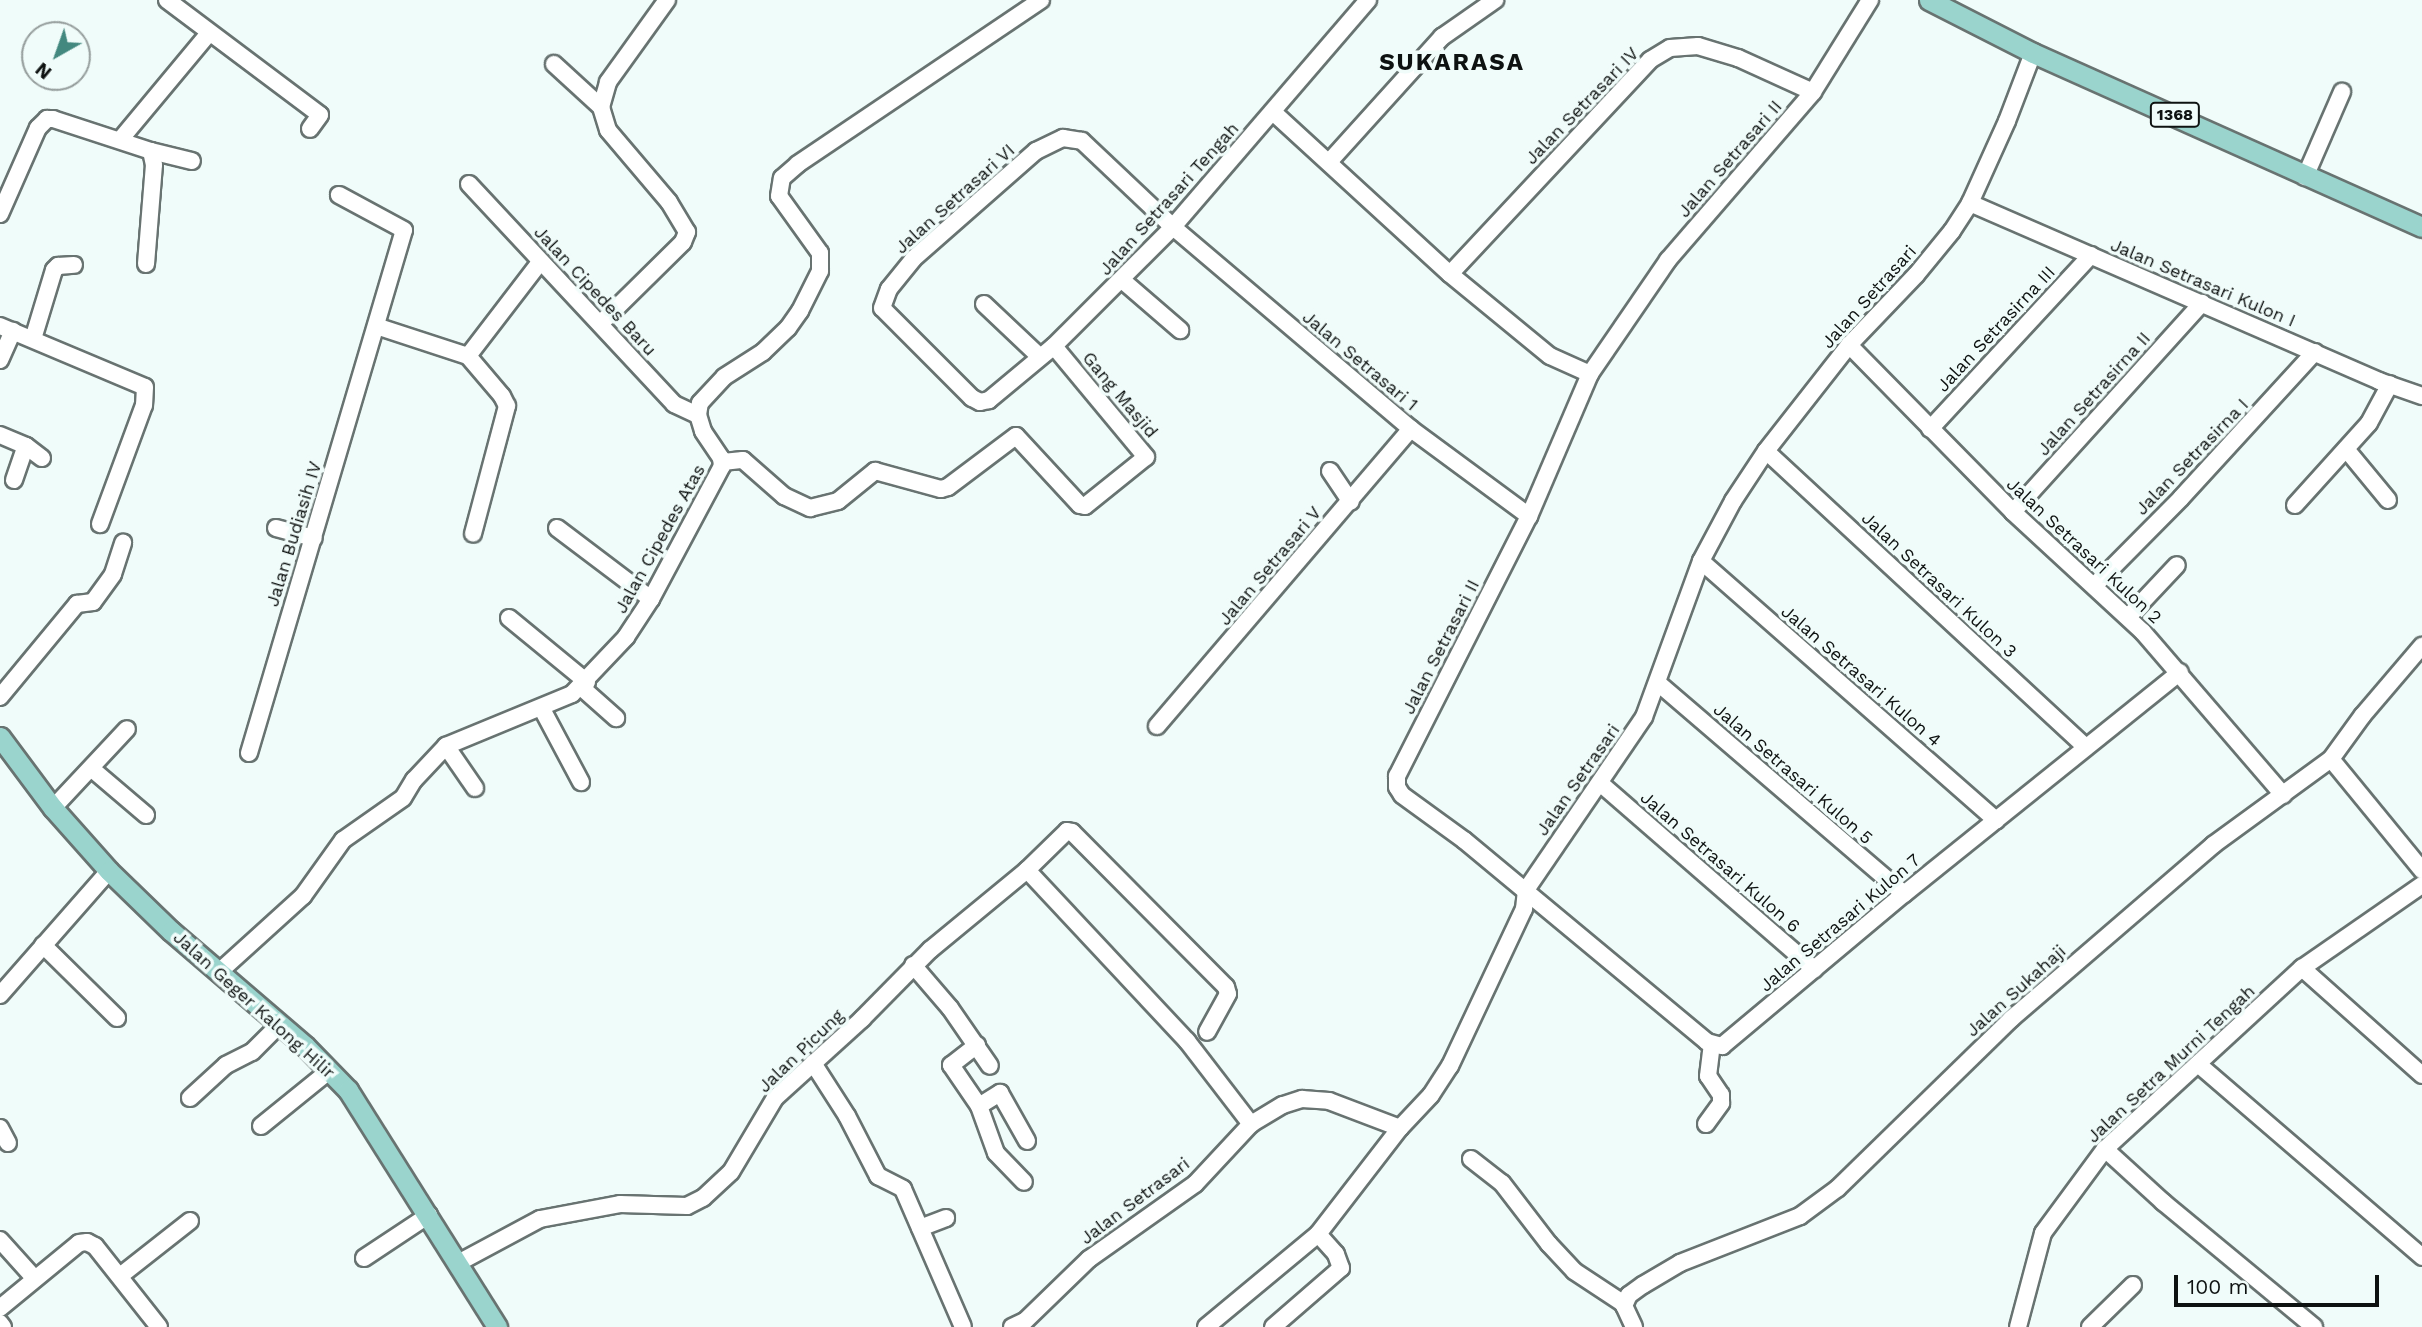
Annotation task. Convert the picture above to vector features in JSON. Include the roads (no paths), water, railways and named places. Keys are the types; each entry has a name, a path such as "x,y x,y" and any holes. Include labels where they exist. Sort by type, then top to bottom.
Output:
{"main road":[{"name":"1368","path":"1929,0 2033,52 2305,177 2422,227"},
{"name":"Jalan Geger Kalong Hilir","path":"0,737 54,808 109,872 329,1071 356,1101 497,1327"}],"street":[{"path":"167,0 320,115 310,129"},
{"path":"601,107 608,82 667,0"},
{"path":"698,415 700,403 712,388 764,352 788,328 800,311 820,271 820,253 779,196 782,178 798,164 1041,0"},
{"name":"Jalan Setrasari Tengah","path":"979,402 989,401 1054,346 1173,228 1368,0"},
{"path":"1329,162 1442,37 1495,0"},
{"name":"Jalan Setrasari II","path":"1526,890 1402,795 1396,781 1529,516 1590,374 1668,260 1813,92 1870,0"},
{"path":"120,140 209,33"},
{"name":"Jalan Setrasari IV","path":"1450,274 1650,60 1670,48 1698,46 1728,55 1813,92"},
{"name":"Jalan Setrasari","path":"1013,1327 1025,1321 1089,1259 1195,1184 1251,1124 1283,1105 1301,1099 1329,1101 1400,1128 1431,1095 1450,1066 1524,909 1526,890 1644,718 1701,561 1733,500 1766,451 1849,345 1928,261 1970,203 2007,121 2033,52"},
{"path":"554,64 601,107 608,130 668,202 687,232 683,242 601,323"},
{"path":"2305,177 2342,92"},
{"path":"1273,112 1450,274 1550,356 1590,374"},
{"path":"0,214 38,128 47,119 53,118 151,151 192,161"},
{"name":"Jalan Setrasari VI","path":"979,402 881,308 888,289 913,259 949,225 1036,151 1063,138 1082,141 1173,228"},
{"path":"146,264 154,165 151,151"},
{"name":"Jalan Cipedes Baru","path":"469,184 674,404 698,415"},
{"name":"Jalan Budiasih IV","path":"249,753 404,230 339,195"},
{"name":"Jalan Setrasari Kulon I","path":"1970,203 2422,396"},
{"name":"Jalan Setrasari 1","path":"1173,228 1411,429 1529,516"},
{"name":"Jalan Setrasirna III","path":"1930,429 2091,255"},
{"path":"468,356 540,262"},
{"path":"33,339 54,270 58,266 74,265"},
{"path":"1122,280 1180,330"},
{"name":"Jalan Setrasirna II","path":"2013,512 2202,303"},
{"path":"984,304 1040,357"},
{"path":"376,326 468,356 502,396 507,406 473,534"},
{"path":"0,360 6,329 139,383 146,390 144,405 100,524"},
{"name":"Jalan Setrasari Kulon 2","path":"1849,345 2013,512 2128,617 2180,671 2283,795"},
{"name":"Gang Masjid","path":"723,462 743,460 784,496 810,508 838,501 875,471 941,489 948,487 1016,436 1085,506 1146,457 1054,346"},
{"name":"Jalan Setrasirna I","path":"2095,585 2188,491 2315,352"},
{"path":"2295,505 2369,423 2390,384"},
{"name":"Jalan Cipedes Atas","path":"218,973 303,896 343,840 403,798 414,780 446,746 542,709 584,684 626,638 651,599 723,462 703,432 698,415"},
{"name":"Jalan Setrasari V","path":"1157,726 1411,429"},
{"path":"0,435 26,446 41,458"},
{"path":"14,480 26,446"},
{"path":"2346,449 2388,500"},
{"name":"Jalan Setrasari Kulon 3","path":"1766,451 2085,746"},
{"path":"1330,471 1350,502"},
{"path":"276,528 314,538"},
{"path":"557,528 651,599"},
{"path":"0,697 76,604 93,602 113,574 123,543"},
{"name":"Jalan Setrasari Kulon 4","path":"1701,561 1996,820"},
{"path":"2128,617 2177,565"},
{"path":"509,618 584,684 616,718"},
{"name":"Jalan Sukahaji","path":"1624,1304 1629,1295 1680,1263 1800,1216 1825,1200 2011,1019 2213,845 2331,760 2363,715 2422,646"},
{"name":"Jalan Setrasari Kulon 7","path":"1712,1045 1728,1043 1904,894 2180,671"},
{"name":"Jalan Setrasari Kulon 5","path":"1658,683 1904,894"},
{"path":"542,709 581,782"},
{"path":"54,808 127,729"},
{"path":"446,746 475,788"},
{"path":"2331,760 2422,870"},
{"path":"92,769 146,814"},
{"name":"Jalan Setrasari Kulon 6","path":"1600,783 1814,969"},
{"name":"Jalan Picung","path":"458,1263 540,1219 620,1203 692,1204 731,1172 752,1141 771,1103 862,1019 913,965 1027,870 1065,832 1072,832 1226,987 1228,994 1206,1032"},
{"path":"1027,870 1187,1041 1251,1124"},
{"path":"0,995 109,872"},
{"name":"Jalan Setra Murni Tengah","path":"2018,1327 2043,1233 2105,1149 2302,968 2422,885"},
{"path":"1526,890 1712,1045 1709,1076 1721,1095 1721,1103 1706,1124"},
{"path":"43,945 117,1018"},
{"path":"913,965 990,1066"},
{"path":"2302,968 2422,1075"},
{"path":"0,969 13,980"},
{"path":"190,1098 226,1065 252,1052 279,1025"},
{"path":"976,1045 951,1065 979,1106 996,1153 1024,1182"},
{"path":"813,1063 847,1116 878,1176 904,1189 963,1327"},
{"path":"2198,1064 2422,1257"},
{"path":"261,1126 329,1071"},
{"path":"979,1106 1000,1093 1027,1142"},
{"path":"0,1128 8,1143"},
{"path":"1206,1327 1318,1234 1400,1128"},
{"path":"2105,1149 2163,1202 2314,1327"},
{"path":"1471,1159 1502,1182 1549,1244 1574,1270 1624,1304 1634,1327"},
{"path":"364,1258 429,1215"},
{"path":"920,1228 946,1218"},
{"path":"120,1276 190,1221"},
{"path":"1273,1327 1341,1268 1336,1254 1318,1234"},
{"path":"0,1240 35,1279"},
{"path":"4,1327 0,1311 79,1243 87,1242 95,1246 159,1327"},
{"path":"2090,1327 2133,1285"}],"district":[{"name":"SUKARASA","path":"1452,63"}]}
